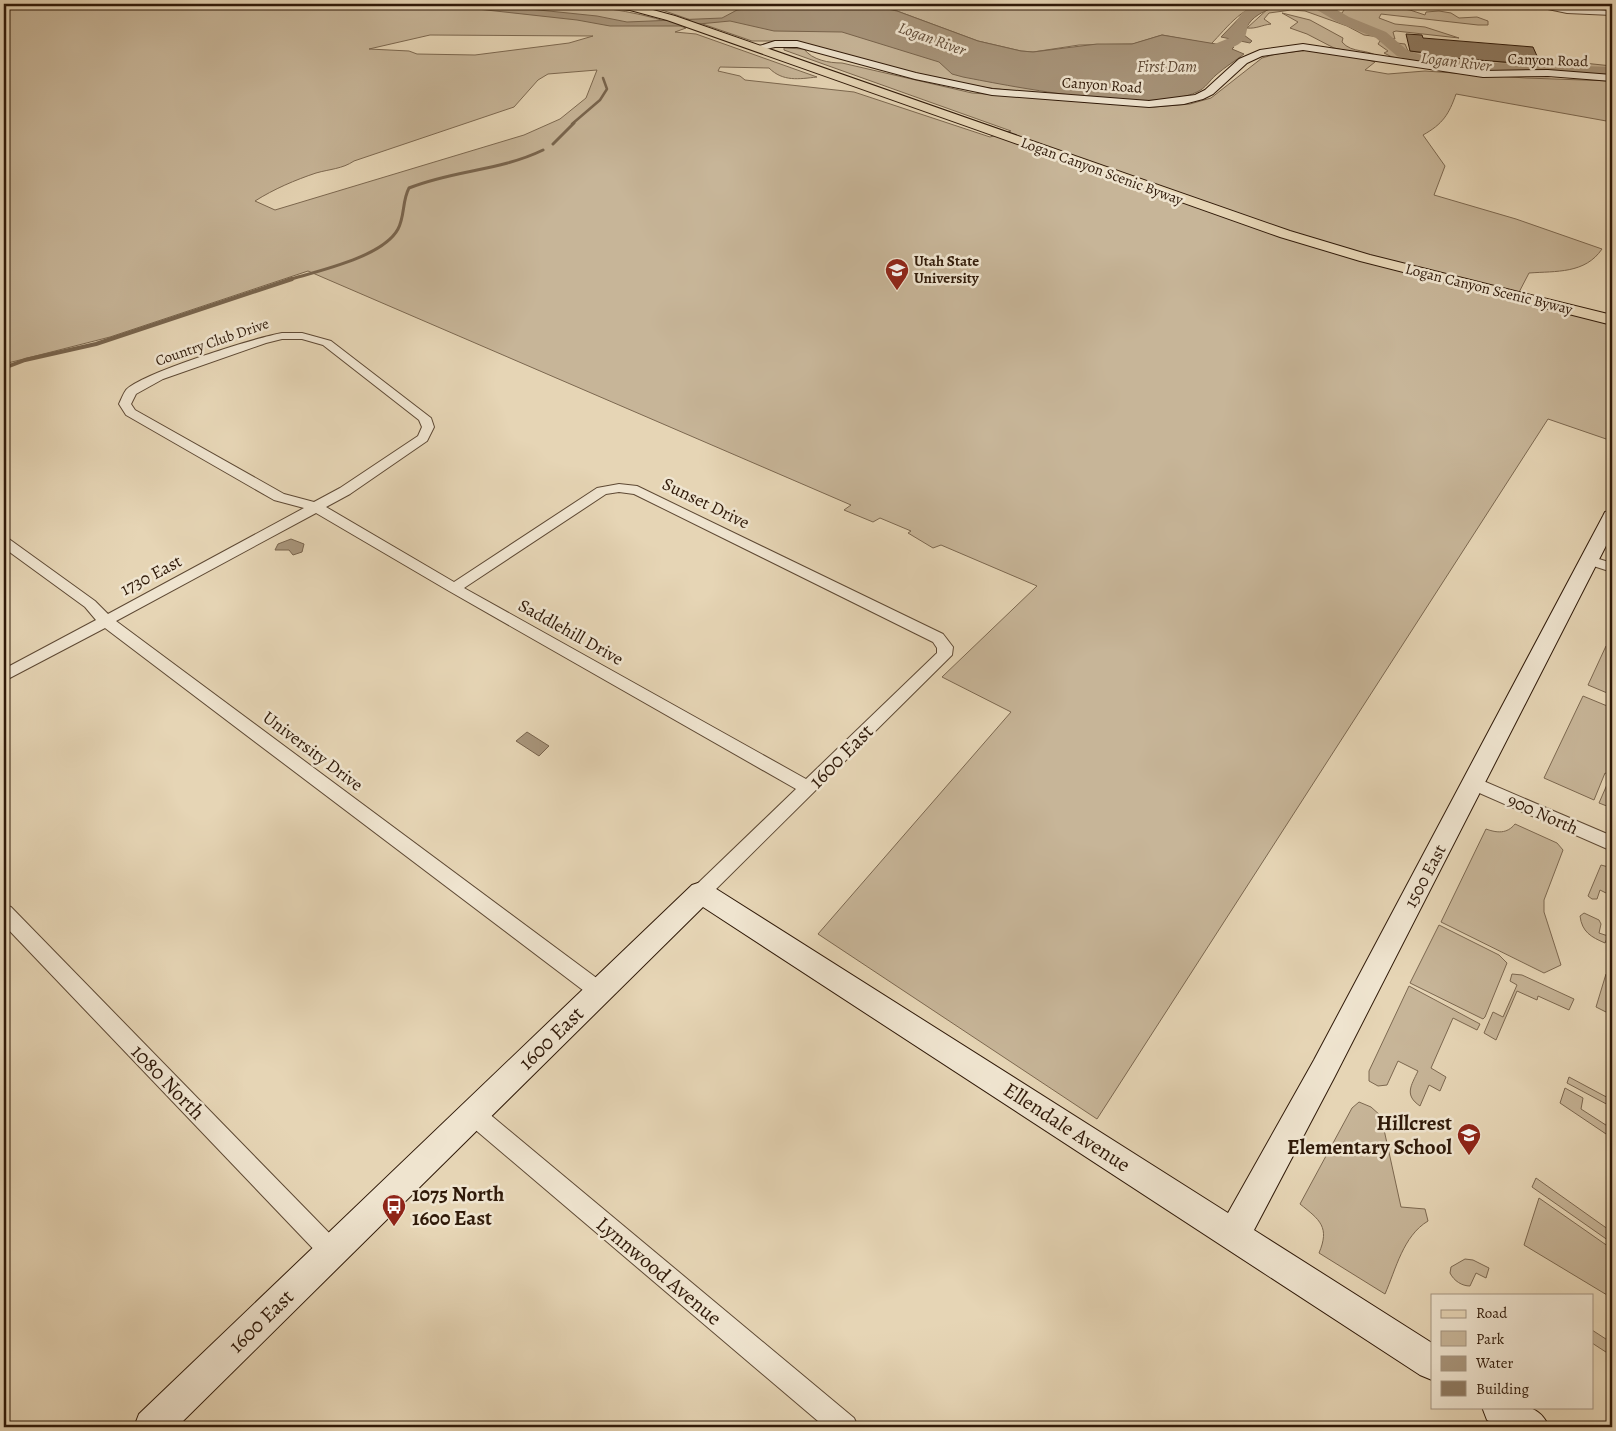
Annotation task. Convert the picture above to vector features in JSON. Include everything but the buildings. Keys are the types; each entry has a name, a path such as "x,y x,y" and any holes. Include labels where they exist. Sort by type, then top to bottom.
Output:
{"main road":[{"name":"Logan Canyon Scenic Byway","path":"599,4 631,8 696,26 1285,234 1384,262 1612,320"}],"street":[{"path":"1527,4 1567,10 1612,13"},
{"name":"Canyon Road","path":"758,48 775,44 797,44 915,76 992,92 1148,104 1184,101 1199,97 1208,92 1243,61 1274,50 1303,47 1445,70 1483,74 1548,73 1612,78"},
{"name":"Country Club Drive","path":"282,336 302,336 327,343 425,418 428,427 423,438 316,507 279,497 130,412 125,404 132,392 159,377 263,340 282,336"},
{"name":"Sunset Drive","path":"454,588 602,491 619,488 637,490 938,638 945,646"},
{"name":"Saddlehill Drive","path":"316,507 454,588 808,788"},
{"name":"1730 East","path":"4,676 316,507"},
{"name":"1500 East","path":"1234,1234 1474,783 1601,564 1612,516"},
{"name":"University Drive","path":"4,542 90,604 106,621 599,991"},
{"name":"1600 East","path":"167,1422 332,1251 944,655 945,646"},
{"name":"900 North","path":"1474,783 1612,844"},
{"name":"Ellendale Avenue","path":"701,892 1431,1362"},
{"name":"1080 North","path":"4,913 332,1251"},
{"name":"Lynnwood Avenue","path":"472,1114 845,1427"},
{"path":"1502,1408 1531,1427"}],"green space":[{"path":"4,4 563,4 610,9 671,23 686,28 675,32 696,34 817,77 786,78 769,68 720,67 718,71 740,76 745,80 854,92 990,137 1011,131 784,50 784,48 804,49 811,56 821,60 842,63 972,93 1154,107 1190,104 1211,98 1262,58 1276,54 1308,50 1359,57 1375,62 1365,70 1388,74 1425,71 1526,78 1612,81 1612,122 1456,94 1444,118 1436,127 1423,135 1445,166 1434,195 1516,219 1602,249 1595,257 1579,267 1569,270 1529,273 1516,298 1612,323 1612,441 1548,419 1097,1119 818,934 1011,712 942,677 1037,586 941,545 933,548 908,533 911,531 880,518 873,522 844,510 851,505 308,271 110,337 4,364","holes":["430,35 593,36 569,43 475,55 417,54 409,51 369,49","597,70 586,98 560,119 524,135 275,210 255,201 292,182 316,173 340,167 514,107 538,80 548,74"]},
{"path":"661,4 750,4 751,6 747,9 844,29 1058,92 1057,96 956,84 785,41 752,41 659,9 657,7"},
{"path":"863,4 1303,4 1315,6 1334,16 1342,13 1348,4 1384,4 1385,6 1410,10 1425,15 1426,12 1439,11 1451,13 1459,18 1477,17 1488,21 1488,25 1381,14 1379,18 1395,24 1425,27 1459,38 1396,31 1393,32 1395,39 1364,35 1347,26 1305,11 1291,10 1269,13 1264,19 1271,24 1247,28 1271,6 1262,5 1245,11 1230,23 1211,44 1162,35 1133,44 1079,45 1033,52 978,41 897,11"},
{"path":"1282,13 1310,20 1343,38 1342,42 1346,46 1380,58 1334,48 1307,34 1290,28 1298,22"},
{"path":"1380,41 1405,44 1408,51 1425,53 1427,56 1525,64 1546,65 1574,62 1612,66 1612,69 1505,67 1612,73 1612,76 1462,70 1392,57 1384,53 1388,51 1378,44"},
{"path":"1606,646 1612,649 1612,695 1588,685"},
{"path":"1583,696 1612,708 1612,763 1608,774 1605,773 1594,800 1544,778"},
{"path":"1609,780 1612,781 1612,808 1599,803"},
{"path":"1515,824 1557,843 1563,850 1544,900 1544,912 1561,965 1544,973 1441,922 1486,829 1502,832 1509,830"},
{"path":"1601,865 1612,868 1612,896 1600,890 1597,899 1592,899 1588,896"},
{"path":"1584,913 1599,920 1601,924 1599,933 1608,936 1605,943 1591,936 1585,930 1580,916"},
{"path":"1439,925 1499,955 1507,963 1483,1019 1410,983"},
{"path":"1512,974 1522,975 1574,999 1569,1010 1538,996 1537,1000 1517,991 1496,1040 1484,1033 1493,1012 1503,1017 1517,985 1510,981"},
{"path":"1606,974 1612,977 1612,1015 1596,1007"},
{"path":"1409,986 1480,1024 1477,1030 1453,1018 1431,1068 1446,1077 1440,1091 1429,1085 1420,1106 1410,1094 1411,1086 1418,1071 1398,1061 1387,1085 1378,1086 1369,1081 1369,1071"},
{"path":"1569,1077 1612,1100 1612,1107 1567,1083"},
{"path":"1565,1088 1583,1098 1581,1109 1612,1129 1612,1138 1560,1103"},
{"path":"1359,1102 1371,1107 1381,1116 1401,1207 1425,1209 1428,1221 1419,1227 1406,1244 1385,1294 1319,1253 1323,1230 1318,1220 1300,1204 1352,1108"},
{"path":"1536,1178 1612,1232 1612,1243 1532,1187"},
{"path":"1539,1198 1612,1249 1612,1298 1524,1245"},
{"path":"1465,1259 1473,1260 1489,1268 1486,1278 1476,1273 1470,1286 1456,1281 1450,1273 1451,1267"},
{"path":"1594,1331 1612,1343 1612,1356 1594,1344"}],"water":[{"name":"First Dam","path":"432,4 481,4 597,16 627,22 722,18 737,10 783,4 863,4 897,11 978,41 1021,51 1033,52 1097,44 1132,44 1162,35 1234,47 1232,49 1244,54 1219,72 1197,92 1176,98 1116,100 1048,92 963,77 952,74 939,62 842,32 774,31 730,21 678,26 610,26 577,20"},
{"path":"1267,4 1299,4 1274,8 1258,15 1247,27 1244,35 1252,41 1250,43 1221,37 1248,9"},
{"path":"291,539 304,544 302,552 293,555 289,550 275,550 278,544"},
{"path":"527,732 549,746 539,756 516,741"}],"waterway":[{"name":"Logan River","path":"1187,60 1226,46 1238,39 1241,24 1248,14 1258,8 1272,4"},
{"name":"Logan River","path":"1313,4 1323,7 1344,20 1381,35 1402,53 1422,60 1466,66 1612,71"},
{"path":"572,124 600,100 607,89 603,78"},
{"path":"553,144 574,123"},
{"path":"288,280 349,262 379,248 398,229 409,188 442,177 493,167 543,150"},
{"path":"4,368 25,360 96,344 292,279"}],"place":[{"name":"Utah State University","path":"897,291"},
{"name":"Hillcrest Elementary School","path":"1469,1156"},
{"name":"1075 North 1600 East","path":"394,1227"}]}
